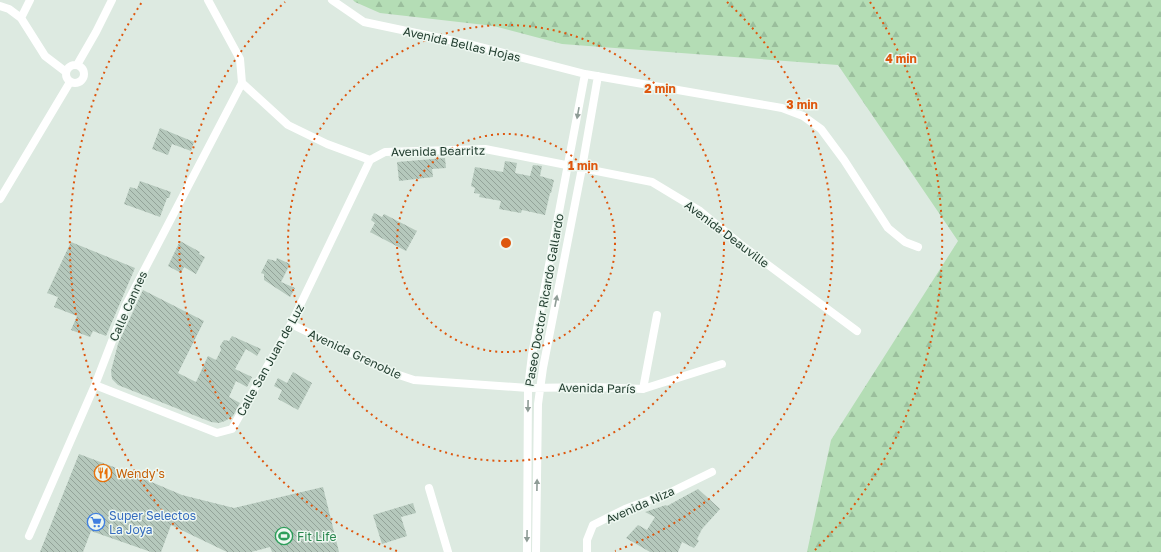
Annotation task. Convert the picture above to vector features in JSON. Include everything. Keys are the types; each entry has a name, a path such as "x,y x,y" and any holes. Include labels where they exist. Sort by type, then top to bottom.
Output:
{"street":[{"path":"22,18 30,0"},
{"path":"77,65 112,0"},
{"path":"208,0 240,59 242,82 288,125 327,144 370,160"},
{"name":"Avenida Bellas Hojas","path":"332,0 364,22 473,46 585,74 782,108 803,116 821,130 835,148 888,228 904,242 918,247"},
{"path":"0,6 9,9 22,18 45,56 66,72 66,76 70,82 76,83 83,78 84,72 77,65 70,66 66,72"},
{"name":"Paseo Doctor Ricardo Gallardo","path":"527,552 528,388 532,355 585,74"},
{"name":"Paseo Doctor Ricardo Gallardo","path":"536,552 538,404 540,388 598,76"},
{"path":"0,199 70,82"},
{"name":"Calle Cannes","path":"29,536 95,385 126,304 242,82"},
{"name":"Avenida Bearritz","path":"370,160 385,152 485,149 582,168"},
{"name":"Calle San Juan de Luz","path":"95,385 217,433 232,429 291,324 370,160"},
{"name":"Avenida Deauville","path":"582,168 652,182 676,196 700,211 744,247 857,330"},
{"path":"643,389 657,315"},
{"name":"Avenida Grenoble","path":"291,324 390,372 414,380 540,388"},
{"name":"Avenida París","path":"540,388 594,387 643,389 722,364"},
{"name":"Avenida Niza","path":"588,552 587,540 594,526 625,509 671,492 712,472"},
{"path":"429,488 448,552"}],"green space":[{"path":"353,0 1161,0 1161,552 807,552 831,440 958,241 838,65 562,44 494,26 380,13"}],"building":[{"path":"160,128 194,142 191,151 172,144 168,155 152,149"},
{"path":"445,158 446,168 432,169 433,177 399,181 397,162"},
{"path":"505,161 517,163 515,173 530,176 533,165 542,166 540,176 554,180 545,215 522,210 521,213 499,209 501,201 479,197 480,194 474,193 475,188 471,186 475,167 503,172"},
{"path":"140,181 171,192 169,198 167,198 160,217 124,204 130,187 137,189"},
{"path":"374,213 382,217 384,214 417,231 406,251 370,232 375,223 371,220"},
{"path":"180,241 200,252 199,254 205,257 196,274 184,267 181,273 168,266"},
{"path":"71,242 135,268 106,336 93,331 90,337 71,330 77,316 54,307 58,297 47,293"},
{"path":"277,258 290,264 281,282 295,288 290,297 264,280 264,274 261,273 268,259 276,261"},
{"path":"143,290 204,321 178,373 196,382 208,356 216,360 221,350 220,346 224,340 229,341 232,336 261,349 257,356 246,349 235,369 252,377 247,387 236,381 229,397 240,403 233,416 219,423 211,422 118,385 112,379 111,371 118,344"},
{"path":"293,372 312,383 298,410 278,399 282,390 274,386 278,378 287,383"},
{"path":"79,454 182,495 234,508 323,487 339,552 272,552 270,547 251,552 227,552 171,525 161,552 151,552 91,531 83,552 40,552"},
{"path":"698,489 720,509 702,529 697,539 699,541 694,548 682,542 678,552 650,552 626,538 638,525 647,530 655,517 645,512 666,505 667,506"},
{"path":"413,503 416,513 401,517 407,536 382,544 373,515"}],"place":[{"name":"Wendy's","path":"103,473"},
{"name":"Super Selectos La Joya","path":"96,522"},
{"name":"Fit Life","path":"284,536"}]}
